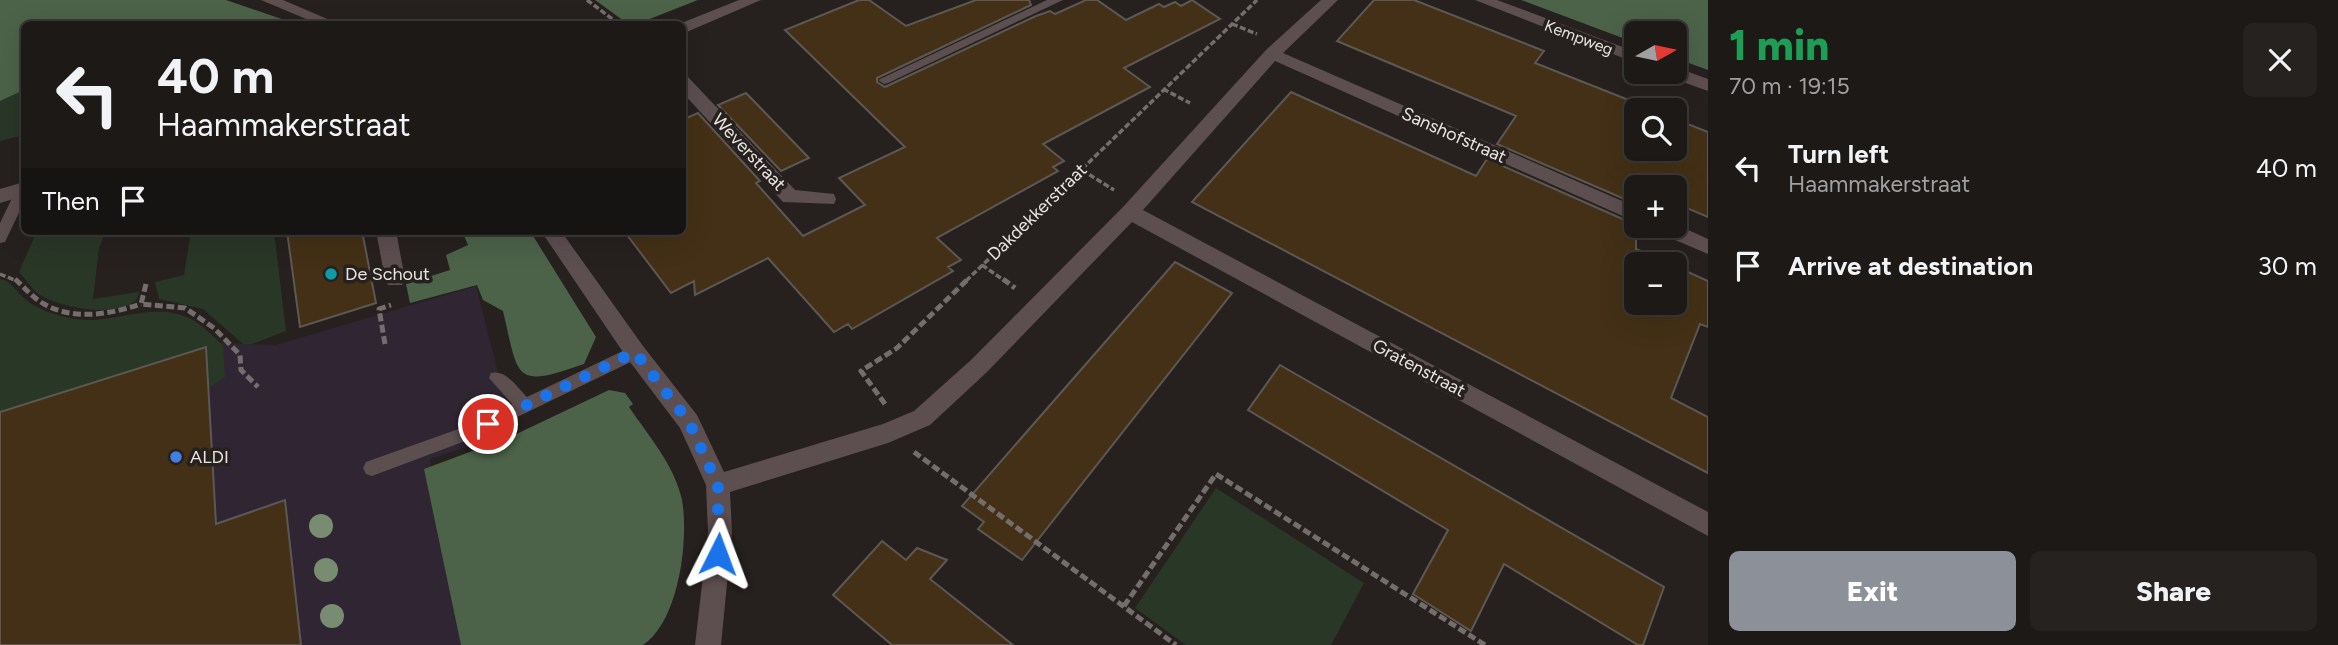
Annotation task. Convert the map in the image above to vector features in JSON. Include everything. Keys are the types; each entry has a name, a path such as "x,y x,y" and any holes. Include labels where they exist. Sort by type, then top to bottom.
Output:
{"street":[{"path":"269,0 323,21"},
{"path":"686,27 753,0"},
{"path":"718,485 895,430 922,418 979,366 1133,208 1272,54 1330,0"},
{"name":"Kempweg","path":"1483,0 1624,53"},
{"name":"Sanshofstraat","path":"1272,54 1624,210"},
{"path":"1687,77 1708,85"},
{"name":"Weverstraat","path":"686,85 790,197 827,200"},
{"path":"0,196 21,191"},
{"name":"Gratenstraat","path":"1133,208 1708,525"},
{"path":"387,235 395,279"},
{"path":"554,235 635,352 689,422 718,485 720,532 708,645"},
{"path":"1687,238 1708,247"}],"lane":[{"path":"884,80 1058,0"},
{"path":"0,238 21,196"},
{"path":"372,468 470,432 635,352"},
{"path":"497,378 525,406"}],"path":[{"path":"587,0 615,21"},
{"name":"Dakdekkerstraat","path":"895,430 861,371 897,348 1257,0"},
{"path":"1082,170 1133,208"},
{"path":"982,265 1039,304"},
{"path":"0,274 19,283 38,301 69,312 106,315 141,304 185,308 214,328 240,355 241,370 258,387"},
{"path":"141,304 146,284"},
{"path":"386,344 379,309 400,303"},
{"path":"895,430 1176,645"},
{"path":"1124,606 1216,474 1485,645"}],"shaded area":[{"path":"476,286 513,432 430,459 463,645 0,645 0,406 191,342 276,345"}],"green space":[{"path":"0,0 226,0 287,21 21,21 21,91 0,101"},
{"path":"595,0 698,0 648,21 624,21"},
{"path":"1521,0 1708,0 1708,70 1687,62 1687,21 1624,21 1624,39"},
{"path":"21,91 21,136 0,141 0,101"},
{"path":"35,235 104,235 99,248 93,299 139,292 137,299 117,309 73,307 37,293 19,272"},
{"path":"190,235 274,235 286,331 252,344 243,344 203,309 159,299 155,282 184,275"},
{"path":"464,235 532,235 596,337 584,364 544,376 531,376 523,372 512,351 503,311 483,300 477,285 410,303 406,284 450,270 446,255 468,245"},
{"path":"0,279 11,284 35,306 70,318 100,319 160,312 189,318 223,345 225,377 208,388 206,348 0,413"},
{"path":"609,390 625,393 633,404 629,407 667,463 682,500 684,536 679,578 665,618 655,634 643,645 461,645 424,469 510,437"},
{"path":"1216,488 1364,583 1331,645 1186,645 1135,608"}],"building":[{"path":"859,0 869,0 906,26 976,0 1029,0 1031,5 877,78 877,82 885,87 1036,16 1050,11 1055,14 1086,0 1097,0 1126,20 1159,4 1164,7 1175,2 1181,6 1192,0 1220,19 1124,68 1150,87 1043,144 1064,161 1053,167 1058,171 937,238 961,260 948,267 953,271 852,329 848,324 834,332 768,258 695,295 694,281 671,293 627,235 686,235 686,118 698,113 760,181 756,183 803,236 865,205 839,178 905,147 785,30"},
{"path":"1374,0 1414,0 1544,51 1535,63 1624,98 1624,161 1687,161 1687,124 1708,132 1708,217 1687,208 1687,175 1624,175 1624,199 1497,144 1516,116 1337,41"},
{"path":"1291,92 1476,176 1487,159 1624,220 1624,238 1636,238 1636,249 1643,252 1624,252 1624,315 1687,315 1687,271 1708,281 1708,327 1700,324 1671,398 1708,417 1708,473 1192,202"},
{"path":"746,93 809,158 781,171 718,105"},
{"name":"De Schout","path":"288,235 363,235 376,303 300,327"},
{"path":"1175,262 1232,293 1022,560 978,529 984,522 962,506"},
{"path":"206,347 216,524 285,500 301,645 0,645 0,412"},
{"path":"1280,365 1664,587 1643,645 1638,645 1504,564 1471,631 1413,594 1448,530 1248,410"},
{"path":"882,541 906,560 917,548 947,560 930,579 1013,645 892,645 833,595"}],"place":[{"name":"De Schout","path":"331,274"},
{"name":"ALDI","path":"176,457"}],"route":[{"path":"488,424 635,352 689,422 718,485 718,554"}]}
